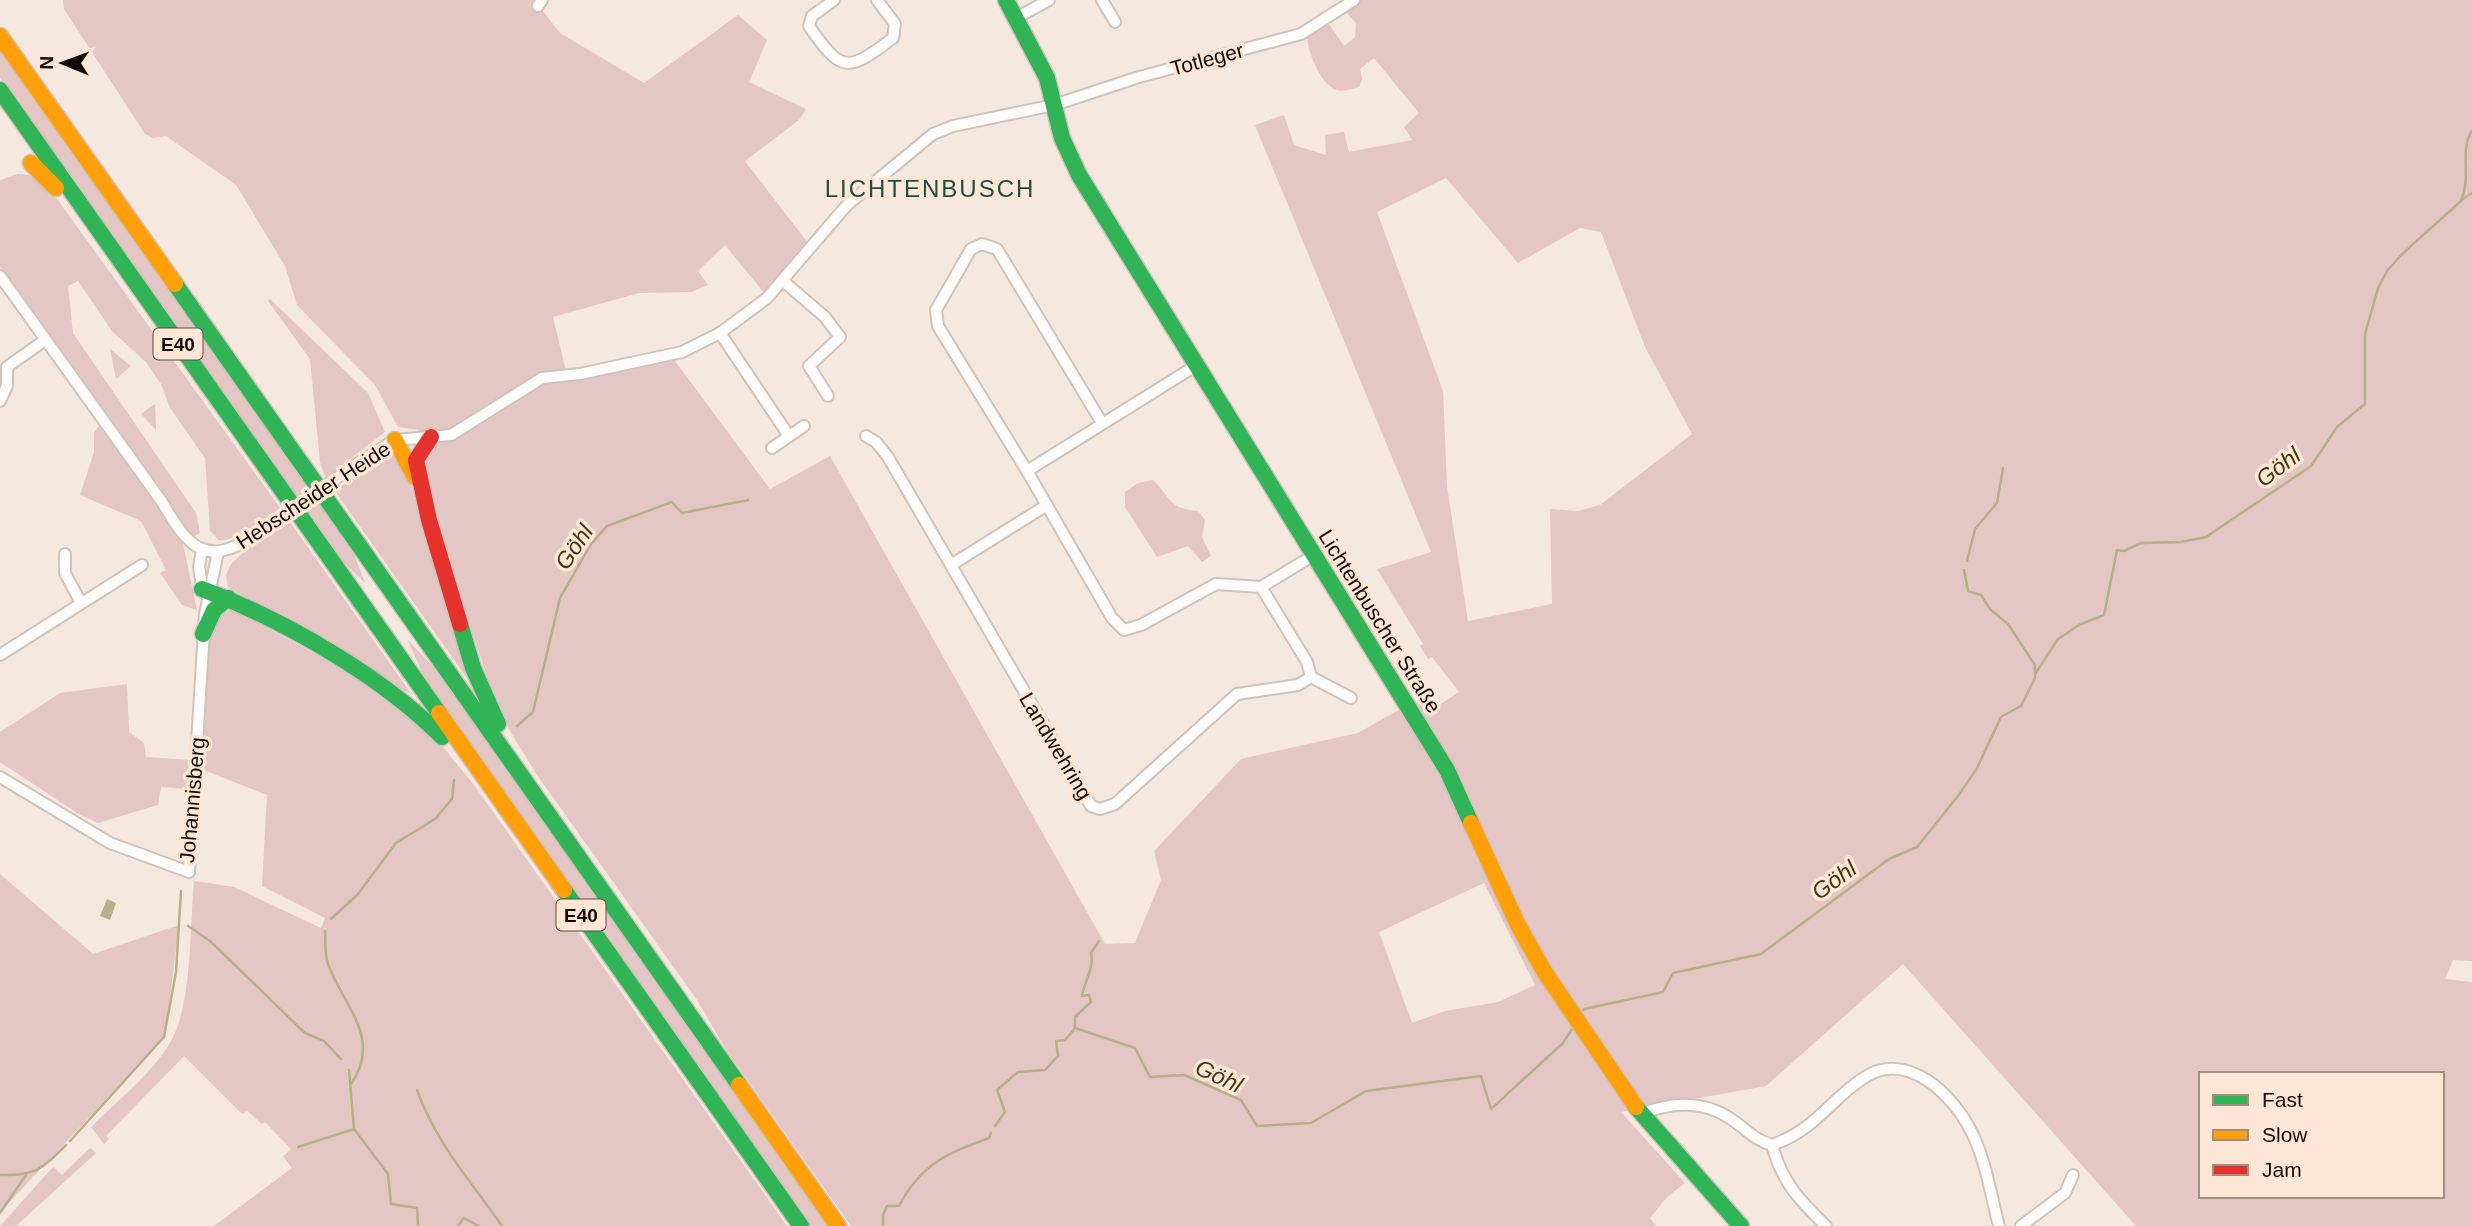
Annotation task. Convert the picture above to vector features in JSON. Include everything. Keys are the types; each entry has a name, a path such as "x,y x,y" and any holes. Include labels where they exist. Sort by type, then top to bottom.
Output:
{"main road":[{"name":"Lichtenbuscher Straße","path":"1006,0 1046,78 1062,138 1079,175 1447,770 1518,925 1544,971 1641,1114 1741,1226"},
{"name":"E40","path":"0,36 838,1226"},
{"name":"E40","path":"0,90 801,1226"},
{"path":"31,163 65,198 84,211"},
{"path":"431,437 416,460 421,492 473,668 495,719 510,744 520,774"},
{"path":"395,440 421,492"},
{"path":"308,445 331,504"},
{"path":"206,595 228,598 389,689 419,712 450,746 473,762"},
{"path":"203,634 214,610 228,598"}],"street":[{"path":"834,0 812,16 809,26 829,56 848,64 861,62 893,38 895,24 877,0"},
{"path":"1016,18 1049,0"},
{"path":"1102,0 1115,22"},
{"name":"Totleger","path":"1054,105 1139,77 1300,34 1354,0"},
{"name":"Hebscheider Heide","path":"218,552 238,546 256,535 395,440 457,432 515,392 542,378 580,374 682,352 720,333 758,306 783,281 846,205 922,141 953,126 1054,105"},
{"path":"1102,423 997,250 982,244 971,249 936,310 935,318 1112,618 1124,630 1141,625 1216,584 1261,587 1314,555"},
{"path":"0,276 162,502 182,536 202,550 218,552"},
{"path":"783,281 825,317 840,337 809,366 828,396"},
{"path":"720,333 789,436"},
{"path":"0,401 7,386 3,366 45,340"},
{"path":"1027,471 1197,365"},
{"path":"772,448 804,426"},
{"name":"Landwehring","path":"866,436 876,442 888,457 1085,799 1100,810 1115,804 1237,694 1298,685 1311,677"},
{"path":"951,565 1047,505"},
{"name":"Johannisberg","path":"202,550 199,568 206,595"},
{"name":"Johannisberg","path":"0,777 110,843 189,872 206,595 218,552"},
{"path":"65,554 65,573 81,603"},
{"path":"0,655 142,565"},
{"path":"1261,587 1307,662 1311,677 1351,698"},
{"path":"1641,1114 1659,1107 1682,1104 1710,1107 1731,1119 1757,1141 1772,1145 1797,1136 1863,1078 1879,1070 1896,1068 1920,1074 1943,1093 1973,1136 1999,1226"},
{"path":"1772,1145 1780,1172 1801,1202 1826,1226"},
{"path":"2021,1226 2065,1192 2073,1175"}],"shaded area":[{"path":"63,0 534,0 560,33 644,83 738,15 767,40 749,82 806,109 799,120 745,161 808,243 765,294 725,245 698,271 708,285 691,292 639,293 553,317 568,380 672,357 770,489 830,456 1105,944 1135,943 1161,880 1154,851 1241,759 1358,733 1402,708 1413,726 1424,718 1415,704 1428,695 1439,705 1459,692 1432,657 1428,659 1420,646 1423,644 1377,569 1431,552 1255,125 1284,115 1294,145 1326,155 1325,135 1344,132 1349,152 1412,140 1404,127 1419,113 1374,58 1360,69 1362,79 1359,87 1342,91 1330,86 1312,59 1307,36 1329,24 1344,46 1355,37 1356,23 1345,11 1359,0 2472,0 2472,961 2453,960 2445,979 2472,982 2472,1226 2136,1226 1903,964 1766,1086 1621,1112 1685,1183 1667,1197 1650,1218 1656,1226 851,1226 727,1051 697,1000 537,775 510,731 488,680 421,472 427,449 418,430 398,427 375,385 297,305 285,266 236,185 166,136 153,138 145,134 64,9","holes":["1446,178 1518,263 1580,228 1601,232 1645,347 1692,434 1600,505 1578,511 1550,509 1552,604 1468,621 1447,487 1443,391 1377,212","1484,883 1535,985 1498,1002 1445,1011 1412,1023 1379,932"]},
{"path":"0,44 351,546 365,583 329,548 0,78"},
{"path":"18,174 29,175 47,185 280,508 243,534 218,540 210,530 205,458 170,408 161,384 146,362 112,331 78,281 68,286 73,333 196,513 200,533 183,544 197,610 182,605 160,573 166,570 141,521 80,495 94,452 94,433 105,416 0,266 0,180"},
{"path":"270,299 368,393 385,432 327,477 335,490 393,454 406,470 469,681 325,477 320,462 310,359 268,301"},
{"path":"110,349 131,366 116,379"},
{"path":"155,404 156,430 141,414"},
{"path":"1153,480 1171,502 1181,508 1198,511 1205,520 1202,537 1211,556 1202,562 1188,546 1157,557 1125,507 1125,492 1138,483"},
{"path":"290,522 412,695 228,587 226,575 231,564 246,550"},
{"path":"232,609 372,685 431,732 474,785 787,1226 214,1226 292,1168 283,1156 291,1149 265,1122 262,1124 247,1111 242,1114 184,1056 106,1136 109,1139 104,1144 91,1127 137,1084 158,1060 174,1035 180,1019 187,981 194,881 234,887 321,928 325,918 262,886 267,795 201,769 209,637 217,618"},
{"path":"407,639 452,687 831,1226 807,1226 429,687"},
{"path":"127,684 129,732 144,743 146,757 190,760 188,789 161,787 158,805 98,823 77,813 0,762 0,732 60,693"},
{"path":"0,874 93,954 179,925 166,1030 160,1042 0,1212"},
{"path":"107,899 116,903 110,920 100,916"},
{"path":"90,1148 96,1153 16,1226 0,1226 53,1167 62,1175"}],"waterway":[{"name":"Göhl","path":"2035,674 2058,639 2079,625 2104,615 2117,550 2124,551 2141,543 2181,542 2206,537 2311,466 2337,427 2365,404 2365,334 2378,288 2387,271 2401,255 2461,201 2466,182 2466,146 2472,131"},
{"name":"Göhl","path":"2463,199 2472,193"},
{"name":"Göhl","path":"1967,561 1975,529 1997,503 2003,468"},
{"name":"Göhl","path":"517,726 533,712 560,598 591,544 607,526 672,502 682,513 748,500"},
{"name":"Göhl","path":"1581,1013 1584,1009 1663,992 1673,973 1761,954 1889,859 1917,847 1976,770 2001,717 2021,706 2035,678 2035,665 2008,624 1990,609 1981,595 1968,591 1964,570"},
{"name":"Göhl","path":"331,919 358,894 396,843 435,819 452,799 454,780"},
{"path":"70,1141 164,1037 176,972 181,891"},
{"path":"188,926 210,941 305,1033 324,1041 341,1059"},
{"name":"Göhl","path":"325,931 328,964 362,1037 360,1068 351,1084"},
{"path":"1075,1028 1075,1017 1091,1002 1089,995 1082,996 1090,970 1091,953 1099,941"},
{"name":"Göhl","path":"995,1126 1005,1112 997,1090 1018,1072 1045,1070 1058,1056 1056,1041 1065,1040 1075,1028 1135,1048 1150,1077 1184,1075 1241,1100 1257,1126 1311,1123 1366,1091 1481,1076 1491,1109 1563,1043 1572,1029"},
{"path":"349,1070 354,1129"},
{"path":"417,1090 444,1144 502,1226"},
{"name":"Göhl","path":"298,1147 354,1129 388,1174 391,1204 417,1208 418,1226"},
{"name":"Göhl","path":"883,1226 883,1215 887,1206 899,1206 926,1170 947,1155 989,1138 991,1133"},
{"name":"Göhl","path":"0,1175 22,1174 37,1169 66,1145"},
{"name":"Göhl","path":"0,1213 26,1175"},
{"name":"Göhl","path":"458,1226 464,1218 479,1226"}],"traffic: fast":[{"path":"1006,0 1047,78 1062,138 1079,175 1447,770 1471,823"},
{"path":"0,90 439,713"},
{"path":"175,284 739,1085"},
{"path":"202,589 265,616 330,651 390,692 442,737"},
{"path":"203,634 214,610 228,598"},
{"path":"460,624 473,668 498,724"},
{"path":"564,890 801,1226"},
{"path":"1636,1107 1741,1226"}],"traffic: slow":[{"path":"0,36 175,284"},
{"path":"31,163 56,188"},
{"path":"395,440 415,477"},
{"path":"439,713 564,890"},
{"path":"1471,823 1518,925 1544,971 1636,1107"},
{"path":"739,1085 838,1226"}],"traffic: jam":[{"path":"431,437 416,460 429,520 460,624"}],"district":[{"name":"LICHTENBUSCH","path":"930,188"}]}
